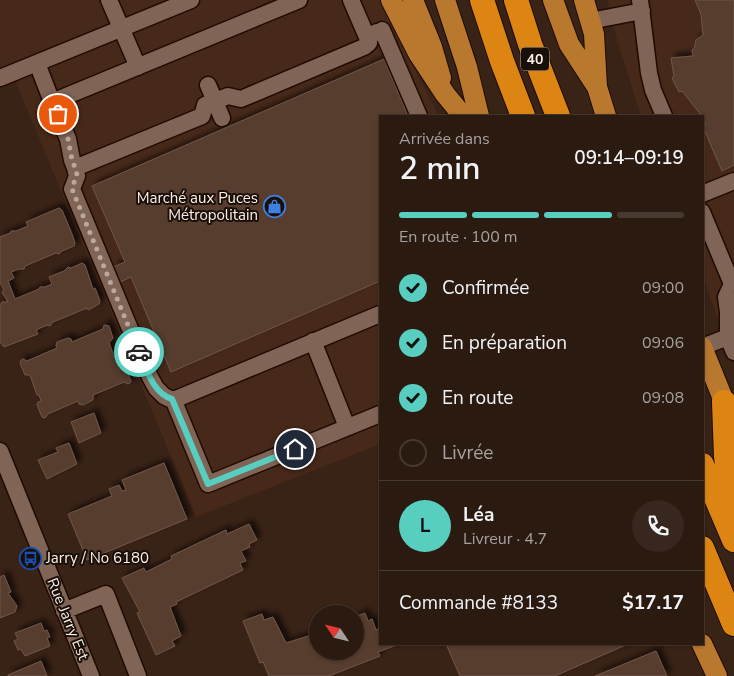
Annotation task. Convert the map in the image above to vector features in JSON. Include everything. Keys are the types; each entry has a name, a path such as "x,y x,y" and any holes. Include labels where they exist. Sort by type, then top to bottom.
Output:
{"highway":[{"name":"40","path":"482,0 523,115"},
{"name":"40","path":"516,0 530,44 558,115"},
{"path":"729,400 726,456 734,521"},
{"path":"704,470 734,540"},
{"path":"704,553 731,617"},
{"path":"704,576 731,617"}],"main road":[{"path":"391,0 418,53 445,94 462,115"},
{"path":"413,0 432,47 445,94"},
{"path":"445,0 472,83 479,115"},
{"path":"553,0 569,44 597,87"},
{"path":"584,0 594,34 597,87 606,115"},
{"path":"704,351 729,400 734,427"},
{"path":"702,645 717,676"}],"street":[{"path":"109,0 138,68"},
{"path":"0,78 191,0"},
{"path":"52,102 299,0"},
{"path":"351,0 375,33 418,115"},
{"path":"590,21 641,5 649,73 653,90 664,115"},
{"path":"75,168 202,116 205,105 228,96 241,99 364,47 375,33 401,20"},
{"path":"37,63 68,139 77,176 72,189 140,355 156,388 164,396 172,399 176,398 379,314"},
{"path":"208,85 222,118"},
{"path":"704,193 734,181"},
{"path":"704,217 733,284 726,297 731,344 704,347"},
{"path":"313,341 347,428"},
{"path":"172,399 208,484 379,414"},
{"name":"Rue Jarry Est","path":"0,451 91,676"},
{"path":"64,611 106,594 138,676"}],"shaded area":[{"path":"0,0 379,0 438,115 379,115 379,444 196,517 15,80 0,86"},
{"path":"608,0 734,0 734,362 704,281 704,115 641,115 616,36"}],"building":[{"path":"695,0 734,0 734,165 722,171 704,129 706,125 704,115 701,115 682,91 679,92 672,78 674,76 671,58 693,56 692,50 696,40 703,35 701,14"},
{"path":"384,59 408,115 379,115 379,281 171,372 131,277 120,282 113,267 125,262 92,186"},
{"path":"59,208 62,210 72,234 74,246 59,254 56,253 25,266 24,269 11,272 14,278 8,281 15,299 40,287 52,284 49,277 64,271 68,267 71,268 82,263 85,265 93,289 95,288 100,301 99,304 88,310 87,308 53,322 50,326 47,325 36,330 38,334 4,347 0,342 0,305 2,302 8,302 0,284 0,237 11,231 28,226 26,222"},
{"path":"104,325 109,326 113,338 109,343 119,369 125,368 131,381 130,383 124,382 93,395 93,400 83,405 79,404 78,401 48,414 45,418 42,417 37,405 41,401 39,395 37,395 30,375 25,375 20,363 21,360 27,361 57,348 57,342 68,338 72,342 103,329"},
{"path":"94,413 101,433 79,443 71,422"},
{"path":"69,443 77,464 47,479 38,460 58,452 56,448"},
{"path":"164,463 187,519 87,560 68,514 112,496 109,489 119,485 122,491 126,490 122,480"},
{"path":"249,524 257,540 249,544 250,547 241,551 246,561 240,563 243,570 176,602 177,604 170,607 181,636 172,641 175,646 156,655 137,613 140,612 122,578 144,568 146,572 172,559 171,556 226,530 227,534"},
{"path":"4,575 11,592 8,593 17,606 15,612 0,618 0,577"},
{"path":"365,613 368,621 372,619 376,630 379,628 379,645 396,645 378,652 380,656 329,676 269,676 263,662 260,663 243,621 262,614 264,620 273,617 286,643 309,636 309,660 364,660"},
{"path":"41,623 44,631 47,630 50,637 47,638 50,646 25,656 21,649 18,650 14,641 18,639 15,633"},
{"path":"446,645 626,645 555,676 460,676"},
{"path":"656,651 667,676 595,676"},
{"path":"41,661 47,676 8,676 8,675"}],"way so far":[{"path":"58,114 68,139 72,160 77,173 72,189 139,352"}],"place":[{"name":"Marché aux Puces Métropolitain","path":"274,207"},
{"name":"Jarry / No 6180","path":"30,558"}],"route":[{"path":"139,352 156,388 164,396 172,399 208,484 295,449"}]}
